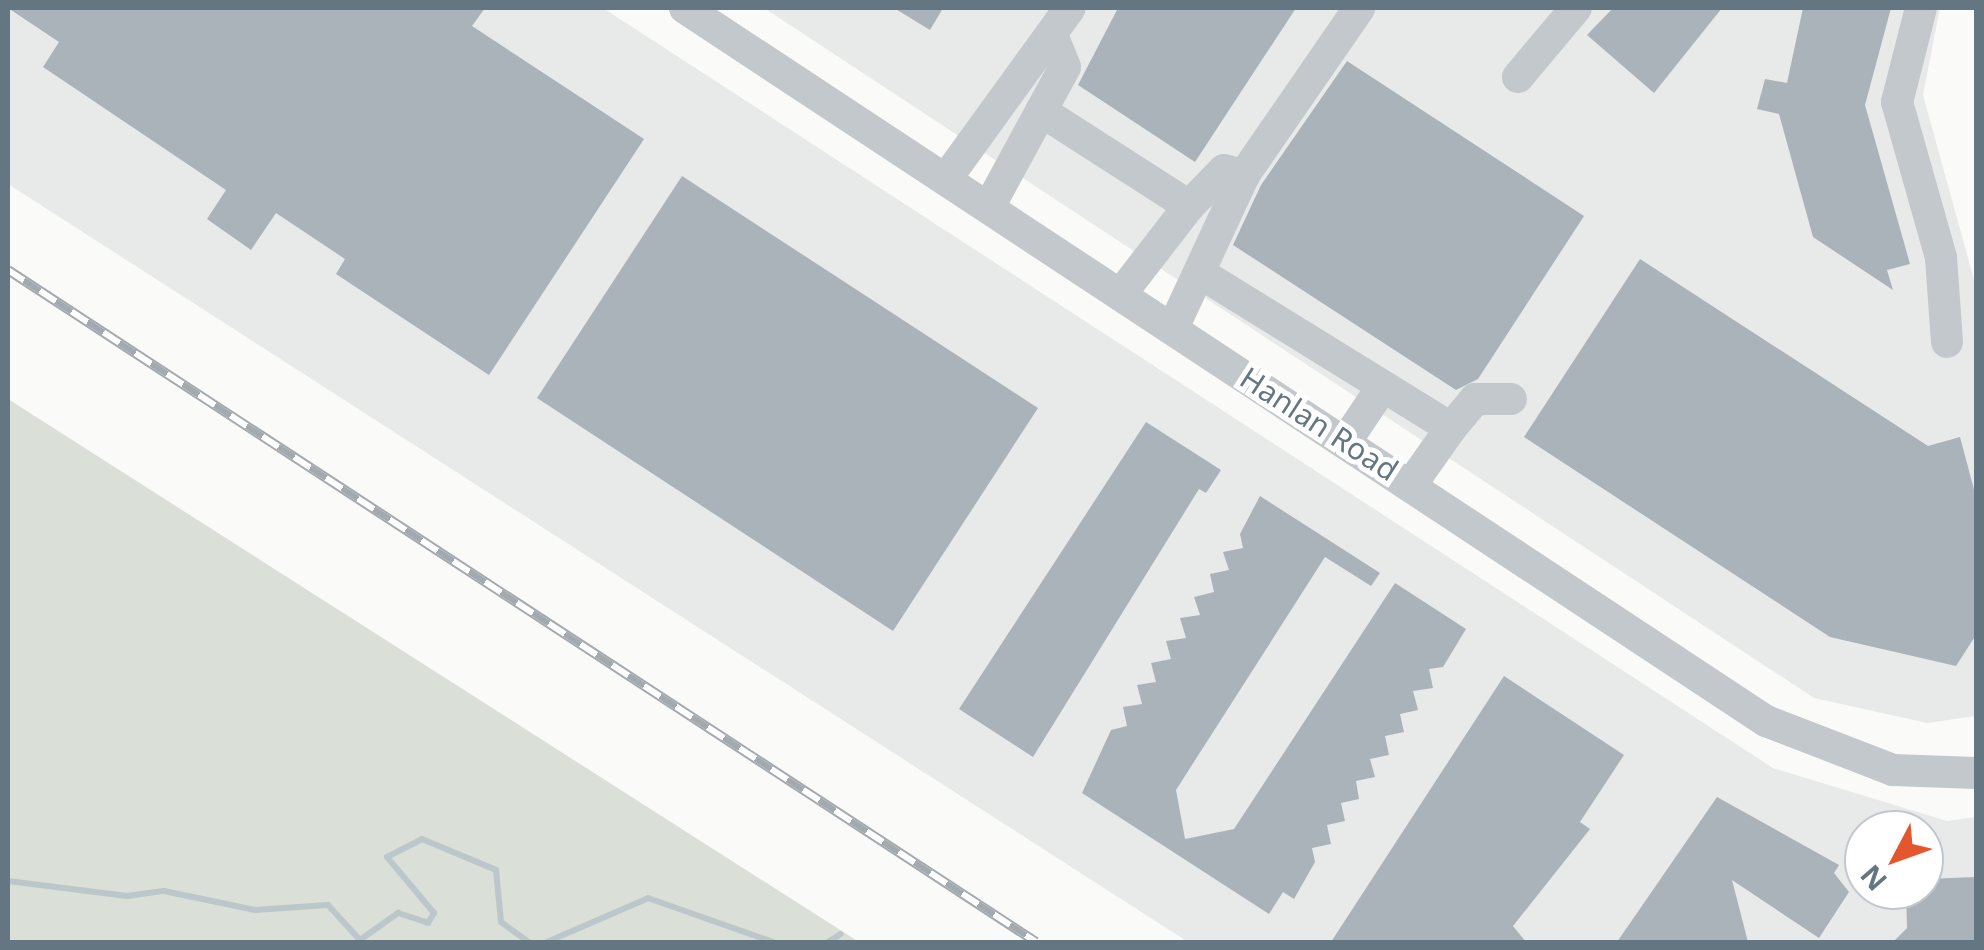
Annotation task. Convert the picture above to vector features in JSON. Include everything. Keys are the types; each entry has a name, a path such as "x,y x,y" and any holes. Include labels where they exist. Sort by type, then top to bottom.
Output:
{"street":[{"name":"Hanlan Road","path":"685,8 1766,721 1893,770 1976,773"},
{"path":"1173,328 1244,175 1359,8"},
{"path":"1518,77 1576,8"},
{"path":"1921,8 1897,102 1941,258 1947,342"},
{"path":"946,179 1061,21"},
{"path":"989,207 1065,67 1061,21"},
{"path":"1041,111 1189,206"},
{"path":"1122,294 1189,206 1224,170 1244,175"},
{"path":"1200,272 1451,428"},
{"path":"1346,441 1383,386"},
{"path":"1411,485 1475,399 1511,399"}],"shaded area":[{"path":"8,8 603,8 1773,768 1911,810 1844,810 1844,910 1944,910 1944,820 1976,817 1976,942 1188,942 8,184"},
{"path":"764,8 1940,8 1923,95 1976,287 1976,716 1927,723 1814,698"},
{"path":"8,399 859,942 8,942"}],"building":[{"path":"8,8 485,8 472,26 644,139 489,375 336,274 345,259 276,213 251,250 207,219 226,190 43,67 59,42"},
{"path":"894,8 943,8 930,30"},
{"path":"1118,8 1296,8 1195,162 1078,85"},
{"path":"1613,8 1722,8 1654,93 1587,35"},
{"path":"1803,8 1891,8 1865,105 1910,264 1887,270 1893,290 1813,237 1779,114 1757,109 1765,79 1787,83"},
{"path":"1347,61 1584,216 1478,379 1456,390 1233,245 1261,185"},
{"path":"682,176 1038,408 893,631 537,398"},
{"path":"1640,259 1928,446 1960,437 1976,497 1976,635 1956,666 1830,637 1524,437"},
{"path":"1146,422 1221,470 1206,493 1199,489 1033,757 959,709"},
{"path":"1260,496 1380,573 1371,586 1325,557 1176,790 1185,839 1234,829 1395,583 1466,629 1443,667 1429,669 1433,688 1413,691 1418,710 1400,714 1404,732 1385,736 1389,755 1370,759 1375,777 1356,781 1359,799 1341,803 1345,821 1327,825 1331,844 1312,848 1315,862 1294,899 1283,892 1269,914 1082,793 1111,730 1127,726 1123,707 1142,704 1137,685 1156,682 1151,663 1171,659 1166,641 1186,638 1180,618 1200,615 1194,597 1214,592 1210,574 1229,570 1223,552 1243,548 1240,534"},
{"path":"1504,676 1624,755 1580,822 1590,829 1513,926 1526,942 1331,942"},
{"path":"1717,797 1839,865 1834,873 1844,886 1844,900 1819,938 1732,880 1748,942 1617,942"},
{"path":"1976,877 1976,942 1893,942 1907,928 1907,910 1944,910 1944,878"}],"waterway":[{"path":"8,881 127,896 164,891 255,910 328,905 360,940 398,913 428,923 434,913 387,857 422,839 496,870 501,922 529,942"},
{"path":"547,942 648,898 773,942"},
{"path":"828,942 841,934"}],"railway":[{"path":"8,270 1036,942"}]}
